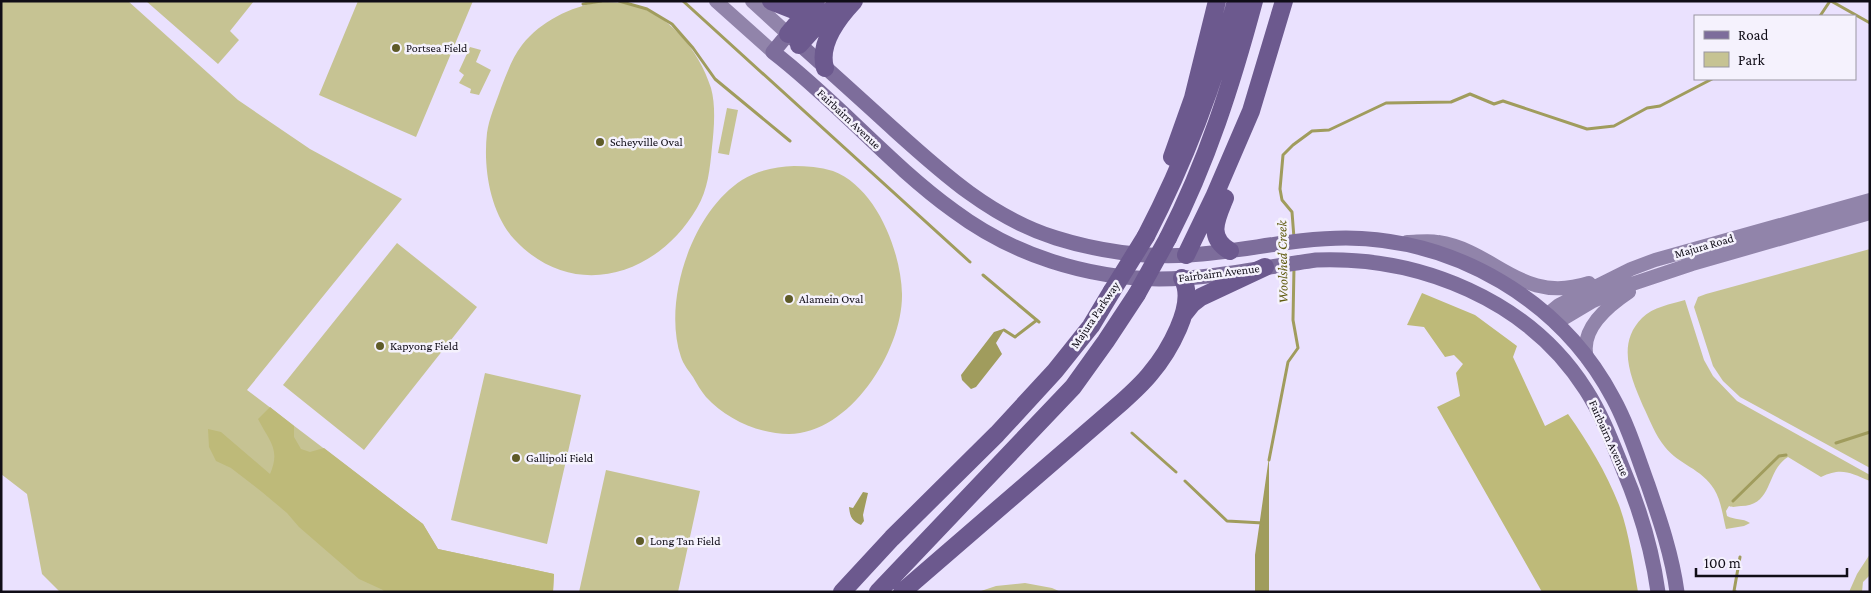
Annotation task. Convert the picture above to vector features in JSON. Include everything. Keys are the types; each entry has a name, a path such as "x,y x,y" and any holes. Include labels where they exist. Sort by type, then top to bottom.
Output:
{"highway":[{"path":"771,1 794,10 812,5"},
{"path":"794,39 839,1"},
{"path":"825,68 824,51 834,27 838,18 854,1"},
{"path":"1146,236 1156,195 1193,98 1216,1"},
{"name":"Majura Parkway","path":"842,592 892,538 997,434 1055,371 1090,326 1146,236 1169,190 1198,124 1221,56 1236,1"},
{"name":"Majura Parkway","path":"878,592 1073,387 1137,294 1182,210 1206,155 1227,98 1254,1"},
{"path":"1186,255 1251,112 1284,1"},
{"path":"794,39 812,5"},
{"path":"1230,250 1218,240 1215,225 1244,154 1251,112"},
{"path":"902,592 1144,381 1167,350 1184,314 1192,304 1201,297 1267,267"},
{"path":"1179,275 1186,289 1184,314"}],"main road":[{"name":"Fairbairn Avenue","path":"716,1 921,184 954,211 982,230 1012,246 1058,263 1124,277 1158,279 1316,260 1382,263 1436,276 1476,293 1535,331 1568,365 1586,389 1603,421 1641,515 1654,563 1658,592"},
{"name":"Fairbairn Avenue","path":"752,1 956,185 1025,227 1058,239 1138,254 1186,255 1345,238 1394,242 1442,253 1497,278 1552,318 1587,358 1614,399 1628,430 1662,526 1669,549 1677,592"},
{"path":"779,56 794,39"},
{"name":"Majura Road","path":"1552,318 1559,305 1641,265 1765,228 1870,200"},
{"name":"Majura Road","path":"1552,318 1613,292 1692,264 1870,213"},
{"path":"1394,242 1432,241 1445,243 1474,254 1522,281 1544,288 1566,288 1586,284 1641,265"},
{"path":"1138,254 1167,266 1179,275 1186,255"},
{"path":"1587,358 1588,336 1601,314 1614,302 1646,280"},
{"path":"1535,331 1552,318"}],"green space":[{"path":"1,1 128,1 238,100 310,149 402,199 247,390 423,524 438,549 554,574 553,592 60,592 42,574 27,494 1,474"},
{"path":"146,1 254,1 230,31 239,40 218,64"},
{"name":"Portsea Field","path":"358,1 473,1 416,137 319,95"},
{"name":"Scheyville Oval","path":"600,2 625,3 643,8 669,24 680,35 699,60 706,74 714,102 714,125 709,171 704,194 697,208 680,232 660,251 637,265 612,273 587,275 561,270 537,259 514,239 499,216 494,203 487,175 486,146 488,127 493,110 510,66 522,45 538,29 557,16 578,7"},
{"path":"470,47 481,50 476,62 491,70 479,95 470,93 471,89 459,83 464,75 459,71"},
{"path":"727,108 738,110 729,155 718,153"},
{"name":"Alamein Oval","path":"781,167 814,167 833,171 848,179 862,191 883,222 891,240 901,277 902,294 900,316 893,340 883,363 869,385 852,404 833,420 811,430 789,434 766,431 744,424 723,412 706,397 681,357 676,335 675,310 686,260 696,235 709,213 724,194 742,180 754,174"},
{"name":"Kapyong Field","path":"397,243 477,307 364,450 283,385"},
{"path":"1870,249 1870,468 1740,397 1723,381 1713,366 1694,307 1698,297 1706,294"},
{"path":"1685,300 1704,360 1713,376 1737,401 1870,475 1870,481 1846,472 1835,472 1821,477 1788,457 1776,470 1759,500 1752,504 1729,506 1726,511 1727,516 1750,523 1726,529 1722,509 1709,482 1697,471 1670,453 1658,438 1638,395 1628,361 1630,339 1634,328 1642,318 1657,309"},
{"name":"Gallipoli Field","path":"485,373 581,395 547,544 451,520"},
{"name":"Long Tan Field","path":"606,470 700,491 678,592 579,592"},
{"path":"1870,554 1870,575 1863,582 1862,592 1849,592 1857,574"},
{"path":"1025,583 1052,588 1061,592 978,592 996,586"}],"shaded area":[{"path":"1422,293 1475,315 1517,346 1513,357 1545,426 1568,414 1596,458 1619,505 1628,537 1638,592 1542,592 1437,407 1460,396 1456,373 1463,364 1454,355 1445,357 1424,327 1407,325"},
{"path":"1003,329 996,343 1002,354 976,387 971,389 962,380 961,375 994,332"},
{"path":"270,407 294,426 294,437 301,449 310,452 324,448 423,524 438,549 554,574 553,592 384,592 359,579 262,492 231,468 216,461 209,447 208,429 221,432 270,474 274,451 270,439 258,419"},
{"path":"1269,457 1269,592 1255,592 1255,555"},
{"path":"863,492 868,493 863,515 864,521 861,525 852,518 849,507 853,508"}],"waterway":[{"path":"583,4 601,1"},
{"path":"619,1 647,9 672,24 693,48 715,79 790,141"},
{"path":"683,1 970,262"},
{"name":"Woolshed Creek","path":"1821,15 1830,1"},
{"path":"1831,1 1856,15"},
{"path":"1856,15 1870,23"},
{"name":"Woolshed Creek","path":"1294,238 1292,212 1282,200 1280,189 1283,155 1312,131 1329,130 1386,103 1451,102 1470,94 1494,104 1503,101 1587,129 1614,126 1647,108 1660,106 1710,80"},
{"name":"Woolshed Creek","path":"1269,460 1288,362 1298,348 1293,320 1294,267"},
{"path":"983,275 1039,322"},
{"path":"1004,330 1015,337 1037,320"},
{"path":"1836,443 1870,432"},
{"path":"1132,433 1176,472"},
{"path":"1733,501 1779,456 1786,455"},
{"path":"1185,481 1227,521 1263,523"},
{"path":"1736,592 1734,591 1740,557"}],"place":[{"name":"Portsea Field","path":"396,48"},
{"name":"Scheyville Oval","path":"600,142"},
{"name":"Alamein Oval","path":"789,299"},
{"name":"Kapyong Field","path":"380,346"},
{"name":"Gallipoli Field","path":"516,458"},
{"name":"Long Tan Field","path":"640,541"}]}
